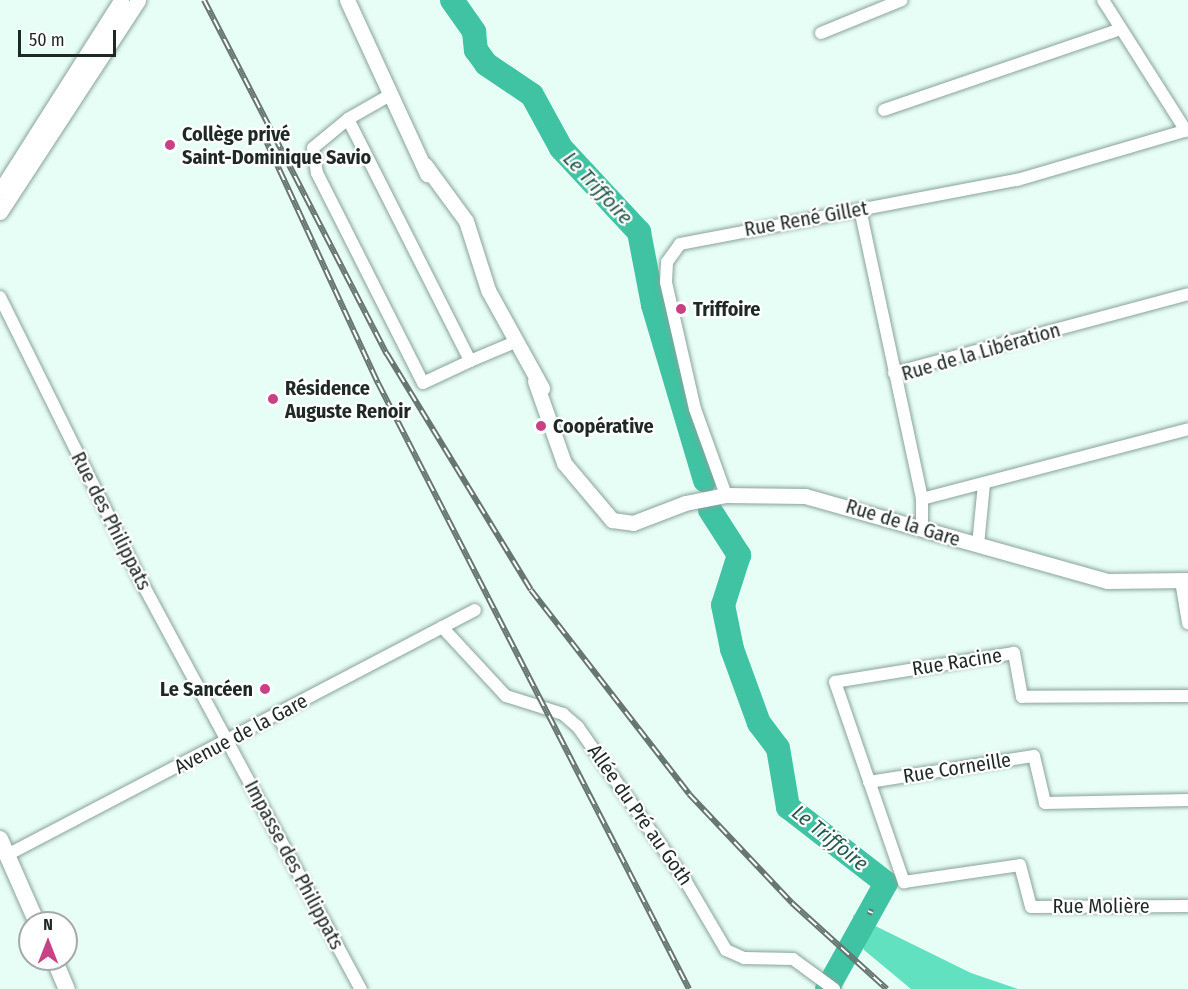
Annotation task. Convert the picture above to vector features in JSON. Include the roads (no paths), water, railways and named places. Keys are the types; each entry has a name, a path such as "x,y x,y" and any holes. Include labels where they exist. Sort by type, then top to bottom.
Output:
{"main road":[{"path":"2,851 31,911"},
{"path":"59,971 67,989"}],"street":[{"path":"0,191 121,0"},
{"path":"0,212 138,0"},
{"path":"347,0 390,95 459,226 480,283 488,290 515,342 423,383 313,157 318,140 348,119 390,95"},
{"path":"821,33 902,0"},
{"path":"1103,0 1187,131"},
{"path":"884,110 1121,28"},
{"path":"348,119 470,361"},
{"name":"Rue René Gillet","path":"726,495 695,409 667,262 680,244 697,238 1017,180 1187,131"},
{"path":"860,209 894,373"},
{"name":"Rue de la Libération","path":"922,529 922,499 894,373 1188,294"},
{"name":"Rue des Philippats","path":"0,297 227,742"},
{"name":"Rue de la Gare","path":"515,342 591,495 604,514 618,522 633,524 685,503 726,495 805,496 1120,584 1185,581"},
{"path":"922,499 1188,429"},
{"path":"978,545 984,484"},
{"path":"1185,581 1188,623"},
{"name":"Avenue de la Gare","path":"2,851 227,742 475,610"},
{"name":"Allée du Pré au Goth","path":"442,627 506,696 563,714 578,727 685,880 726,950 744,958 784,956 830,986"},
{"name":"Rue Racine","path":"869,782 835,682 1014,653 1022,697 1188,696"},
{"name":"Impasse des Philippats","path":"227,742 361,989"},
{"name":"Rue Corneille","path":"869,782 1034,756 1045,803 1188,800"},
{"name":"Rue Molière","path":"869,782 904,882 1020,865 1031,907 1188,906"}],"waterway":[{"name":"Le Triffoire","path":"452,0 474,32 476,50 486,64 532,95 561,148 639,232 653,305 705,480"},
{"name":"Le Triffoire","path":"710,510 739,555 723,605 732,649 759,723 778,748 788,807 886,883 827,989"}],"railway":[{"path":"204,0 387,354 531,590 689,794 792,903 887,989"},
{"path":"261,130 378,383 689,989"},
{"path":"868,911 873,913"}],"place":[{"name":"Collège privé Saint-Dominique Savio","path":"170,145"},
{"name":"Triffoire","path":"681,309"},
{"name":"Résidence Auguste Renoir","path":"273,399"},
{"name":"Coopérative","path":"541,426"},
{"name":"Le Sancéen","path":"265,689"}]}
